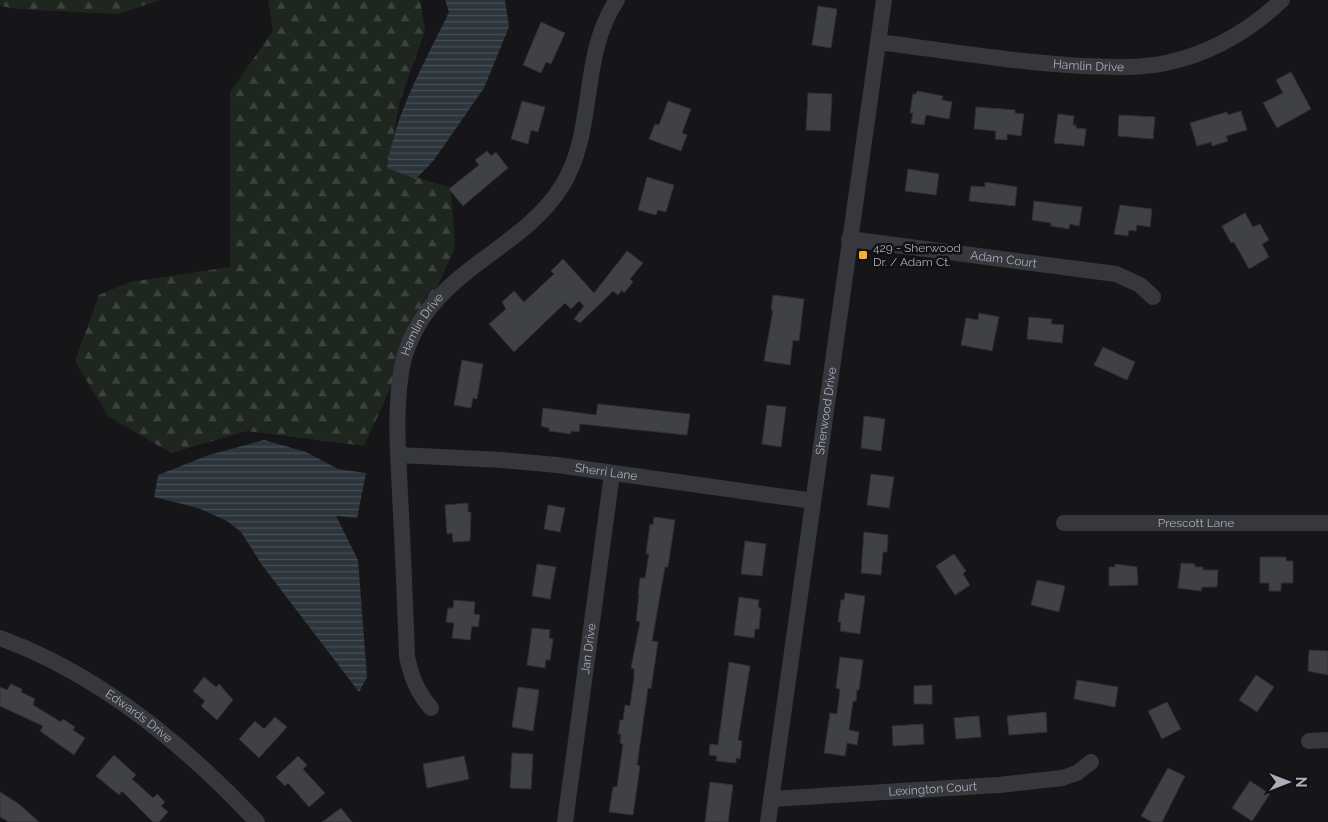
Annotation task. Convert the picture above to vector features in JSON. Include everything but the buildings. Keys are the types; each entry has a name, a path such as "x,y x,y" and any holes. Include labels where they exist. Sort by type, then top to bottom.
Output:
{"street":[{"name":"Hamlin Drive","path":"431,708 418,690 411,674 407,656 399,455 399,385 404,360 411,339 434,302 532,221 562,187 580,145 599,33 607,14 617,0"},
{"name":"Sherwood Drive","path":"768,822 884,0"},
{"name":"Hamlin Drive","path":"879,42 1052,64 1141,67 1170,62 1224,43 1245,31 1282,0"},
{"name":"Adam Court","path":"849,239 1116,274 1140,285 1153,297"},
{"name":"Sherri Lane","path":"399,455 502,460 812,501"},
{"name":"Jan Drive","path":"565,822 612,474"},
{"name":"Prescott Lane","path":"1064,523 1328,523"},
{"name":"Edwards Drive","path":"0,638 62,666 120,703 193,759 258,822"},
{"path":"1309,741 1328,740"},
{"name":"Lexington Court","path":"771,799 999,785 1062,778 1077,773 1091,762"}],"green space":[{"path":"0,0 161,0 117,14 17,9 0,6"},
{"path":"268,0 420,0 425,31 400,101 387,168 451,188 455,248 364,446 247,431 171,453 108,416 75,361 99,295 130,282 230,267 230,92 273,31"}],"shaded area":[{"path":"445,0 505,0 509,27 484,88 434,160 416,179 387,168 391,148 404,108 449,12"},
{"path":"264,440 306,452 338,469 366,473 357,518 336,516 358,560 367,677 359,692 262,565 241,532 227,521 198,508 154,497 158,475 209,455"}],"place":[{"name":"429 - Sherwood Dr. / Adam Ct.","path":"863,255"}]}
